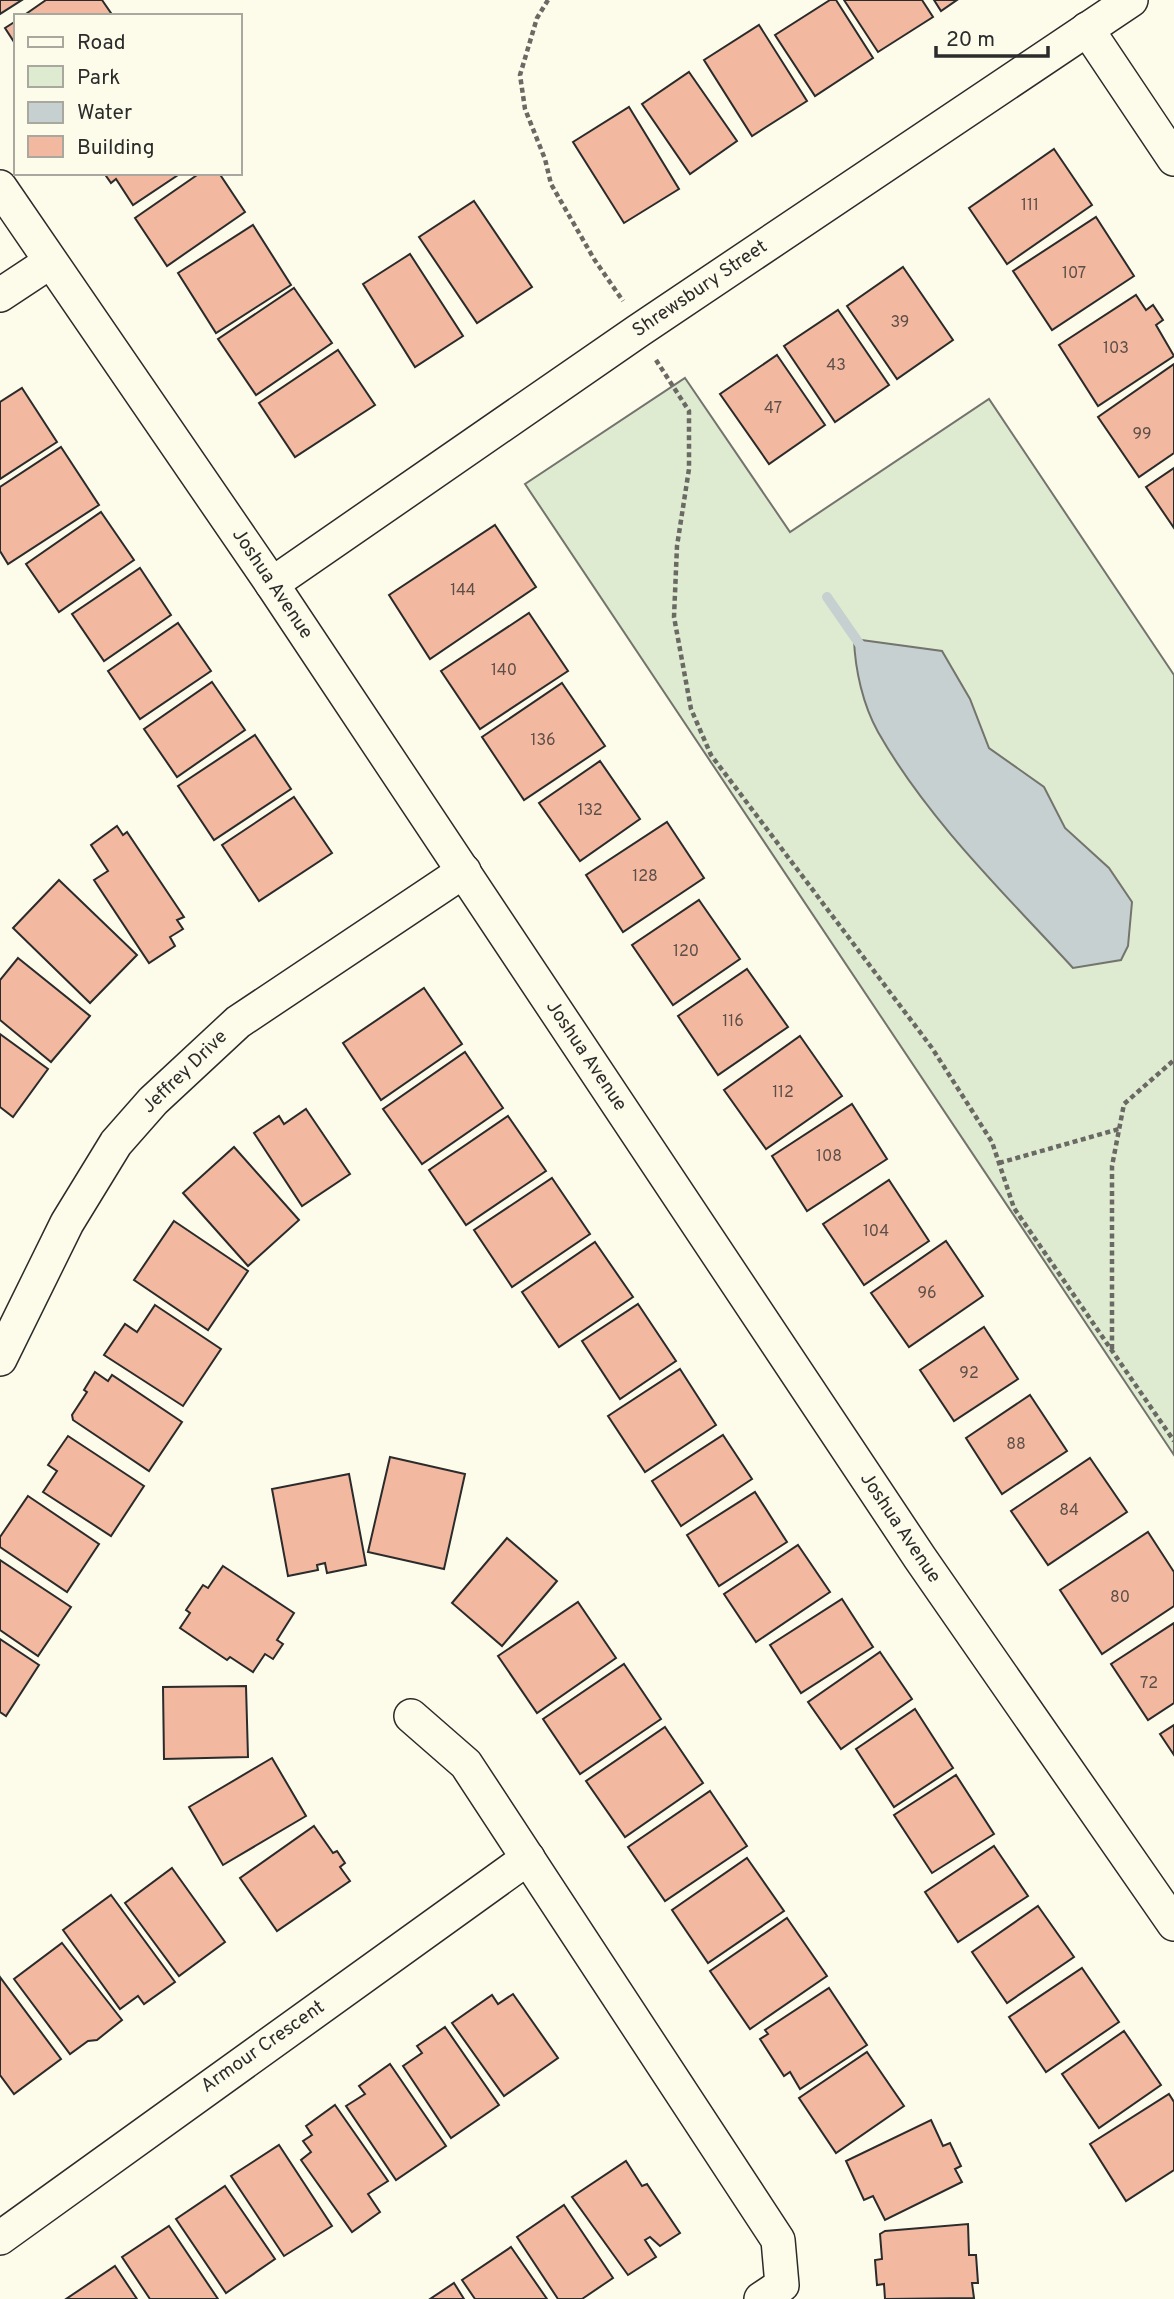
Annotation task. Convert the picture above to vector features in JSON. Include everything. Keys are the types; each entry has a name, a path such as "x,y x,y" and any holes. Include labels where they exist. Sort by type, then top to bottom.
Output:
{"street":[{"name":"Shrewsbury Street","path":"272,584 638,331 1131,0"},
{"path":"1087,29 1174,159"},
{"name":"Joshua Avenue","path":"0,187 272,584 912,1546 1174,1924"},
{"path":"0,295 50,262"},
{"name":"Jeffrey Drive","path":"0,1359 67,1223 116,1143 153,1101 238,1021 464,871"},
{"path":"411,1716 466,1764 778,2240 782,2285 761,2299"},
{"name":"Armour Crescent","path":"0,2238 527,1858"}],"path":[{"path":"548,0 537,18 520,75 525,109 545,159 551,184 594,259 689,411 690,469 677,546 674,617 691,709 711,755 932,1048 992,1142 1014,1208 1174,1441"},
{"path":"1112,1350 1112,1166 1124,1104 1174,1060"},
{"path":"999,1163 1119,1129"}],"green space":[{"path":"685,378 790,532 989,399 1174,675 1174,1455 525,484"}],"water":[{"path":"854,639 942,651 970,699 989,748 1044,787 1065,828 1109,868 1132,902 1128,946 1121,960 1073,968 944,826 898,764 873,722 861,687"}],"building":[{"path":"0,0 22,0 0,14"},
{"path":"46,0 102,0 112,14 26,14"},
{"path":"830,0 836,0 873,58 815,96 775,35"},
{"path":"844,0 922,0 933,17 878,52"},
{"path":"934,0 957,0 941,11"},
{"path":"14,22 14,42 5,28"},
{"path":"759,25 807,101 752,136 704,60"},
{"path":"689,72 737,141 690,174 642,104"},
{"path":"629,107 679,189 624,223 573,142"},
{"path":"1054,149 1092,205 1007,264 969,208"},
{"path":"105,175 178,175 133,205 116,179 111,183"},
{"path":"197,175 220,175 245,212 167,266 135,218"},
{"path":"474,201 532,287 477,323 419,237"},
{"path":"1096,217 1134,276 1052,330 1013,271"},
{"path":"253,225 291,285 216,333 178,273"},
{"path":"410,254 463,336 415,367 363,284"},
{"path":"903,267 953,340 897,379 847,306"},
{"path":"294,288 332,343 256,395 218,339"},
{"path":"1136,295 1146,310 1153,305 1163,320 1156,325 1174,356 1098,406 1059,345"},
{"path":"838,310 889,385 835,422 784,346"},
{"path":"338,350 375,405 295,457 259,403"},
{"path":"777,355 825,425 769,464 720,394"},
{"path":"1174,364 1174,453 1139,477 1098,417"},
{"path":"22,388 57,442 0,479 0,402"},
{"path":"61,447 99,505 8,564 0,551 0,487"},
{"path":"1174,468 1174,528 1146,487"},
{"path":"101,512 134,560 59,612 26,564"},
{"path":"495,525 536,587 430,659 389,595"},
{"path":"140,568 171,615 104,661 72,614"},
{"path":"529,613 568,671 480,729 441,671"},
{"path":"178,623 211,671 140,719 108,671"},
{"path":"212,682 245,730 177,777 144,729"},
{"path":"562,683 605,746 524,800 482,737"},
{"path":"255,735 291,789 214,840 178,786"},
{"path":"600,761 640,819 580,861 539,803"},
{"path":"294,797 332,853 259,901 222,845"},
{"path":"667,822 704,878 623,932 586,875"},
{"path":"117,826 123,835 127,832 184,917 177,920 183,929 170,937 175,946 149,963 94,880 108,871 91,845"},
{"path":"59,880 137,955 90,1003 13,928"},
{"path":"699,900 740,959 673,1005 632,945"},
{"path":"18,958 90,1016 51,1062 0,1020 0,980"},
{"path":"747,969 788,1027 718,1075 678,1016"},
{"path":"424,988 462,1044 381,1100 343,1043"},
{"path":"0,1034 48,1069 13,1117 0,1107"},
{"path":"800,1036 842,1096 766,1149 724,1090"},
{"path":"465,1052 503,1108 422,1164 383,1109"},
{"path":"852,1104 887,1159 807,1211 772,1156"},
{"path":"306,1109 350,1174 302,1206 254,1133 279,1116 284,1124"},
{"path":"508,1116 546,1171 466,1225 429,1170"},
{"path":"234,1147 299,1220 248,1266 183,1193"},
{"path":"552,1178 590,1234 512,1287 474,1230"},
{"path":"889,1180 929,1241 864,1285 823,1224"},
{"path":"174,1221 248,1271 208,1330 134,1280"},
{"path":"946,1241 983,1296 909,1347 871,1293"},
{"path":"595,1242 633,1297 559,1347 522,1292"},
{"path":"638,1304 676,1361 620,1399 582,1341"},
{"path":"155,1305 221,1349 183,1406 104,1355 125,1324 137,1332"},
{"path":"984,1327 1018,1379 954,1421 920,1370"},
{"path":"680,1369 716,1425 645,1472 608,1416"},
{"path":"95,1372 108,1381 112,1375 182,1422 149,1471 73,1420 72,1415 87,1392 84,1390"},
{"path":"1030,1395 1067,1451 1002,1494 966,1438"},
{"path":"723,1435 752,1479 681,1526 652,1481"},
{"path":"68,1436 144,1486 111,1536 43,1492 57,1471 48,1465"},
{"path":"390,1457 465,1474 444,1569 368,1552"},
{"path":"1090,1458 1127,1512 1048,1565 1011,1511"},
{"path":"349,1474 366,1565 327,1573 325,1563 317,1565 318,1570 288,1576 272,1489"},
{"path":"755,1492 787,1542 719,1586 687,1535"},
{"path":"28,1496 99,1544 67,1592 0,1547 0,1537"},
{"path":"1148,1532 1174,1572 1174,1606 1102,1654 1060,1590"},
{"path":"507,1538 557,1581 502,1646 452,1603"},
{"path":"798,1545 830,1592 756,1642 724,1594"},
{"path":"0,1560 71,1607 38,1656 0,1630"},
{"path":"223,1566 294,1613 277,1640 283,1644 273,1659 265,1654 253,1672 230,1657 227,1660 180,1628 190,1613 186,1610 203,1585 208,1588"},
{"path":"842,1599 873,1647 801,1693 770,1645"},
{"path":"578,1602 616,1658 537,1713 498,1656"},
{"path":"1174,1623 1174,1703 1148,1720 1111,1664"},
{"path":"0,1639 39,1665 6,1716 0,1712"},
{"path":"880,1652 912,1699 841,1749 808,1702"},
{"path":"624,1664 661,1719 580,1774 543,1719"},
{"path":"246,1686 248,1757 164,1759 163,1687"},
{"path":"915,1709 953,1768 894,1807 856,1749"},
{"path":"1174,1725 1174,1755 1160,1734"},
{"path":"665,1727 703,1783 625,1837 586,1781"},
{"path":"272,1758 306,1816 223,1865 189,1807"},
{"path":"956,1775 994,1834 932,1873 894,1815"},
{"path":"710,1791 747,1846 665,1901 628,1847"},
{"path":"314,1826 333,1853 337,1851 345,1863 340,1867 350,1881 277,1931 240,1878"},
{"path":"994,1846 1028,1896 958,1942 925,1892"},
{"path":"747,1858 784,1911 708,1963 672,1910"},
{"path":"172,1868 225,1942 179,1976 125,1903"},
{"path":"111,1895 175,1982 144,2004 138,1996 120,2009 63,1930"},
{"path":"1038,1906 1074,1957 1007,2003 972,1952"},
{"path":"787,1918 827,1976 750,2029 710,1971"},
{"path":"62,1943 122,2020 97,2040 88,2041 70,2054 14,1979"},
{"path":"1082,1968 1119,2022 1046,2072 1009,2017"},
{"path":"0,1977 61,2059 14,2094 0,2075"},
{"path":"829,1988 867,2045 800,2089 790,2072 784,2076 760,2039 768,2034 765,2030"},
{"path":"513,1994 558,2058 504,2096 452,2023 492,1995 498,2004"},
{"path":"445,2027 499,2105 451,2138 403,2066 422,2053 417,2046"},
{"path":"1124,2031 1161,2085 1099,2128 1062,2074"},
{"path":"867,2052 904,2106 836,2153 799,2098"},
{"path":"390,2064 446,2146 396,2180 346,2106 365,2094 359,2086"},
{"path":"1169,2094 1174,2102 1174,2170 1126,2201 1090,2144"},
{"path":"335,2105 388,2181 368,2194 380,2212 352,2232 301,2160 311,2152 303,2141 312,2135 306,2126"},
{"path":"931,2120 943,2146 950,2143 961,2166 955,2169 962,2182 885,2220 873,2196 864,2200 846,2161"},
{"path":"279,2145 332,2226 284,2256 231,2176"},
{"path":"626,2161 642,2186 647,2184 680,2233 660,2246 650,2237 645,2240 656,2257 628,2275 572,2197"},
{"path":"225,2186 275,2259 226,2293 176,2219"},
{"path":"564,2205 613,2278 582,2299 558,2299 517,2237"},
{"path":"968,2224 969,2255 976,2255 978,2283 972,2283 974,2298 885,2299 884,2284 877,2285 875,2260 882,2259 880,2234 885,2231"},
{"path":"169,2226 218,2299 150,2299 122,2257"},
{"path":"511,2247 547,2299 475,2299 462,2280"},
{"path":"115,2266 137,2299 66,2299"},
{"path":"454,2283 464,2299 430,2299"}],"waterway":[{"path":"827,597 863,649"}]}
